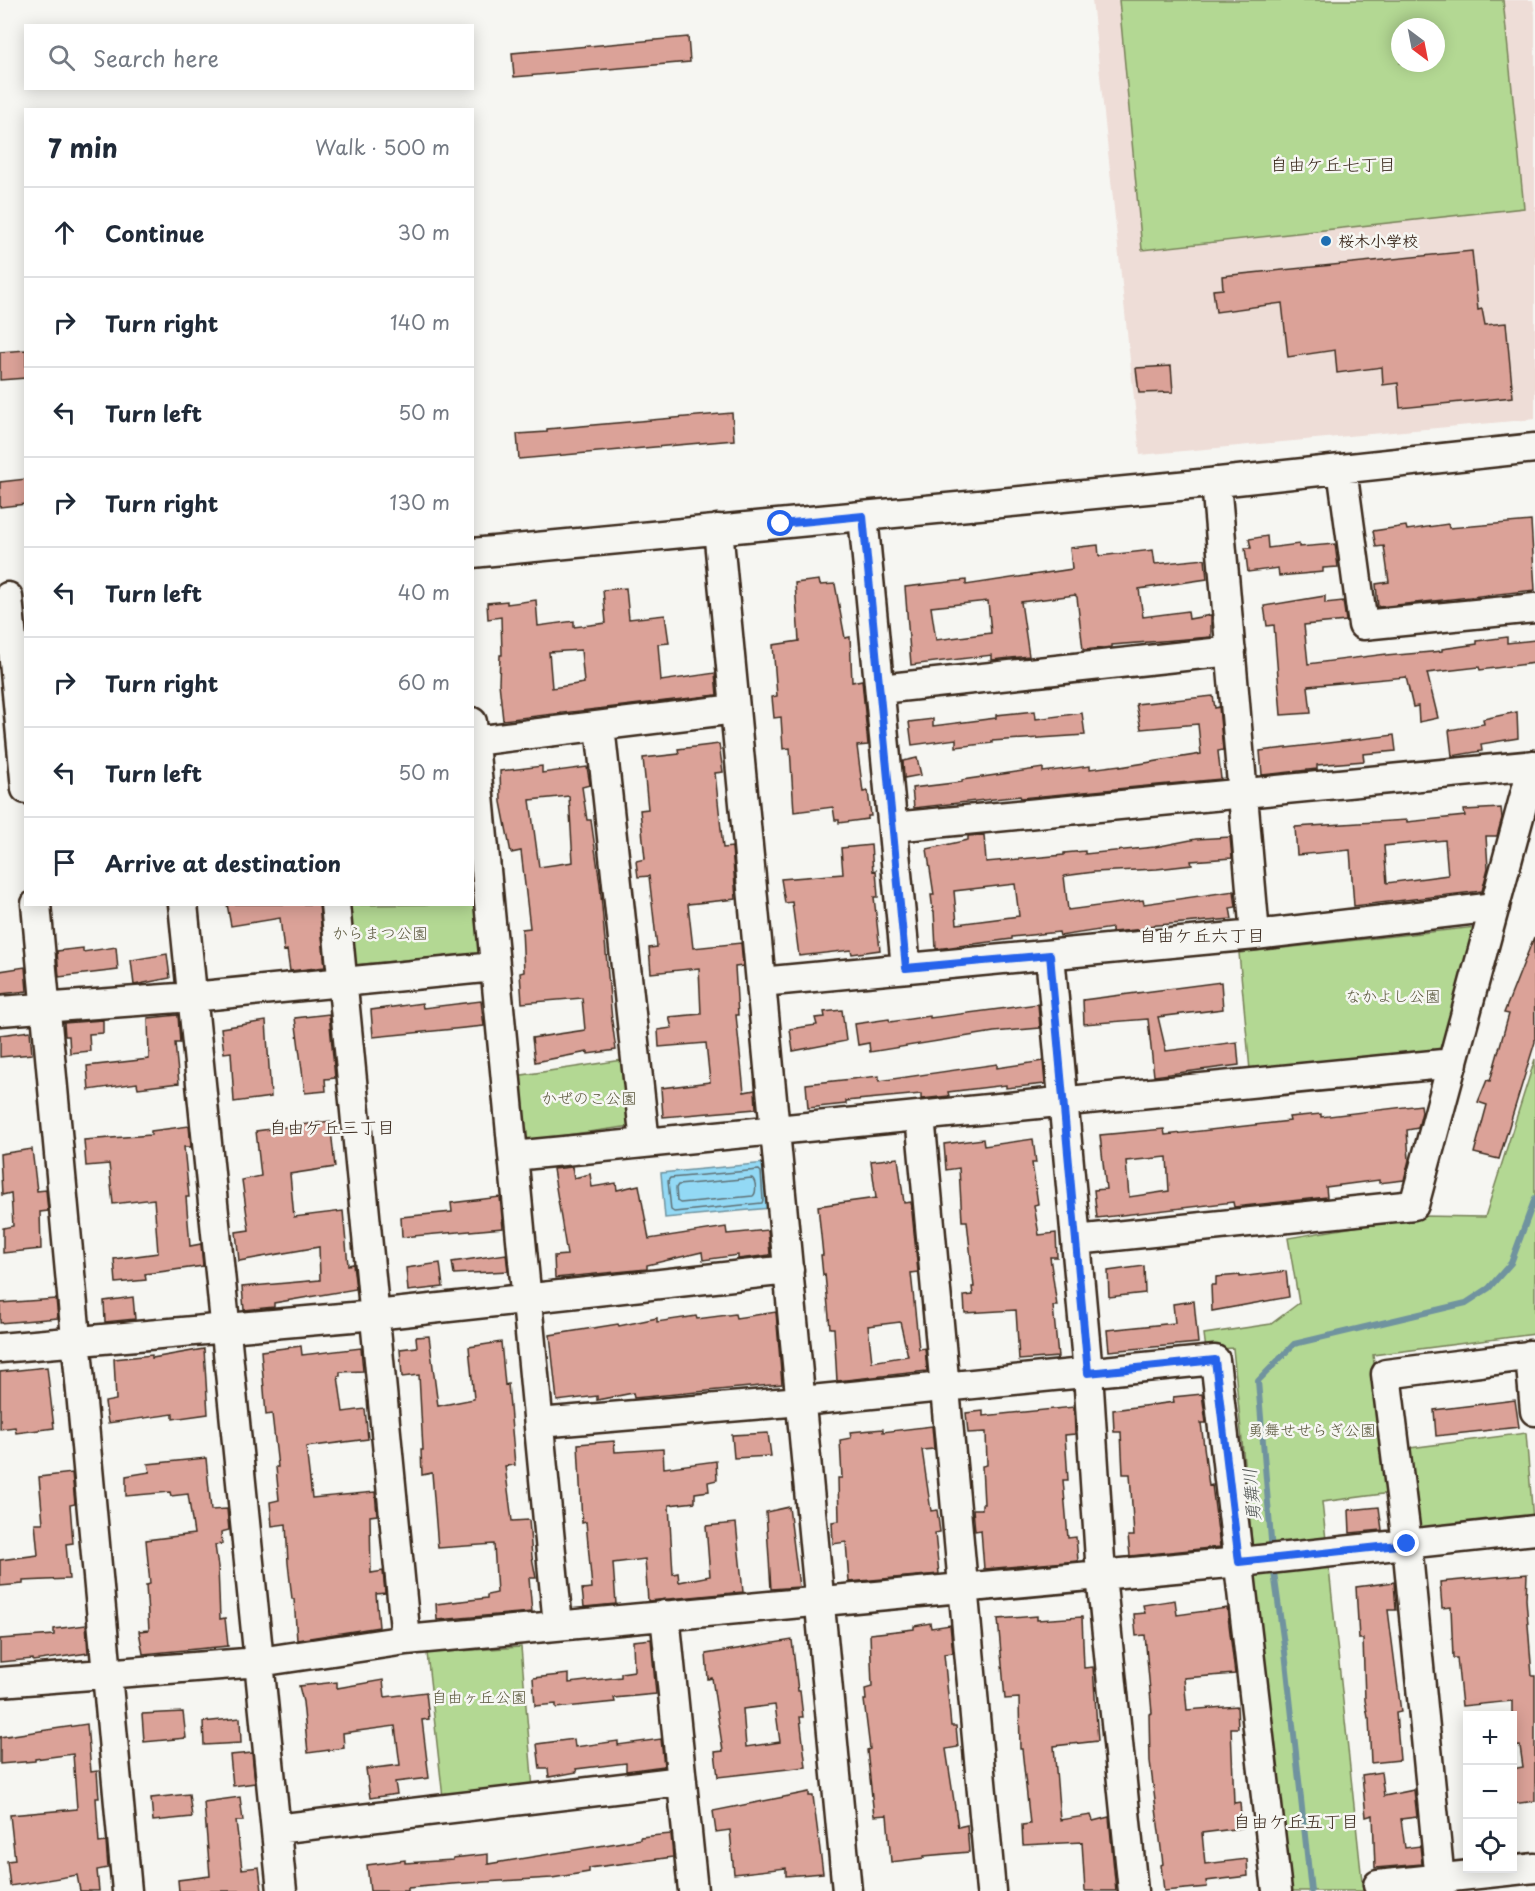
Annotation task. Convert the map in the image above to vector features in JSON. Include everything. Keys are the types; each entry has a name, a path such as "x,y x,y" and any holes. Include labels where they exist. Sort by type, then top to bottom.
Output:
{"street":[{"path":"474,553 1216,482 1535,448"},
{"path":"1342,469 1363,625 1535,608"},
{"path":"1216,482 1256,935"},
{"path":"863,516 906,968"},
{"path":"718,529 848,1891"},
{"path":"11,596 24,763"},
{"path":"880,689 1231,651"},
{"path":"474,731 600,726 735,709"},
{"path":"600,726 645,1143"},
{"path":"474,742 558,1625"},
{"path":"893,827 1534,765 1414,1205 1076,1240"},
{"path":"36,906 127,1891"},
{"path":"183,906 282,1891"},
{"path":"335,906 406,1640"},
{"path":"761,982 1256,935 1495,907"},
{"path":"1050,955 1088,1373 1101,1575 1132,1891"},
{"path":"0,1011 192,997 494,967"},
{"path":"513,1156 1452,1063"},
{"path":"920,1116 943,1387 991,1891"},
{"path":"0,1348 375,1316 789,1270"},
{"path":"1441,1885 1407,1544 1386,1374 1532,1355 1535,1411"},
{"path":"539,1423 801,1401 1215,1360 1245,1561 1277,1891"},
{"path":"0,1682 259,1662 406,1640 1245,1561 1535,1530"},
{"path":"665,1615 693,1891"},
{"path":"276,1829 682,1780"},
{"path":"1378,1885 1441,1885 1535,1868"}],"shaded area":[{"name":"桜木小学校","path":"1092,0 1533,0 1535,15 1535,419 1140,455"}],"green space":[{"path":"1119,0 1503,0 1524,208 1142,250"},
{"name":"からまつ公園","path":"474,880 481,953 353,965 347,906 474,906"},
{"name":"なかよし公園","path":"1476,927 1445,1052 1250,1070 1239,953"},
{"name":"勇舞せせらぎ公園","path":"1535,1059 1535,1334 1373,1355 1390,1493 1322,1502 1363,1891 1290,1891 1255,1576 1233,1348 1206,1350 1204,1334 1271,1324 1299,1303 1288,1238 1420,1216 1485,1217"},
{"name":"かぜのこ公園","path":"622,1060 631,1126 524,1141 516,1076"},
{"path":"1526,1433 1533,1520 1419,1533 1410,1448"},
{"name":"自由ヶ丘公園","path":"521,1647 533,1789 443,1798 427,1653"}],"water":[{"path":"766,1163 770,1208 665,1218 661,1173"}],"building":[{"path":"688,37 690,62 514,77 512,53"},
{"path":"1472,251 1478,310 1482,309 1485,325 1506,323 1513,397 1400,408 1398,383 1383,385 1382,367 1337,373 1335,350 1288,357 1282,303 1216,312 1213,290 1223,289 1222,276"},
{"path":"24,350 24,378 0,380 0,352"},
{"path":"1171,366 1173,392 1139,393 1136,368"},
{"path":"732,413 734,440 519,459 517,434 547,432 547,429"},
{"path":"24,479 24,504 0,507 0,482"},
{"path":"1531,521 1535,590 1378,607 1376,584 1389,582 1384,546 1376,547 1373,531 1406,526 1407,530 1448,524 1449,528"},
{"path":"1267,536 1268,548 1299,544 1299,547 1335,544 1338,567 1323,568 1323,572 1279,576 1278,568 1248,572 1245,548 1251,548 1249,539"},
{"path":"1098,545 1099,556 1153,550 1155,564 1205,559 1207,579 1139,589 1143,617 1188,611 1189,619 1211,615 1211,637 1112,645 1112,647 1083,650 1075,595 1021,602 1029,656 992,660 992,655 911,665 905,587 966,580 966,585 1072,569 1070,548","holes":["988,601 991,633 936,640 931,607"]},
{"path":"819,580 820,585 835,584 845,638 850,637 852,682 862,680 868,745 857,746 863,792 868,791 871,816 868,816 868,819 839,823 839,820 835,820 833,807 794,812 790,748 783,749 781,717 774,718 772,697 777,696 773,645 799,641 795,583"},
{"path":"626,588 629,619 665,615 669,643 658,644 661,681 715,673 717,695 503,720 499,683 500,655 502,655 501,617 488,619 487,603 507,601 507,604 536,600 538,626 574,621 574,627 606,623 603,590","holes":["581,650 584,683 552,688 549,652"]},
{"path":"1325,596 1325,603 1343,601 1346,621 1304,625 1308,664 1386,654 1386,656 1442,651 1442,649 1477,644 1477,641 1507,637 1507,643 1535,640 1535,663 1480,670 1479,667 1427,673 1438,718 1419,722 1418,706 1413,707 1406,677 1308,686 1311,713 1281,715 1274,625 1267,626 1264,606"},
{"path":"1213,696 1215,708 1219,707 1223,750 1218,751 1221,779 1021,798 1020,796 914,808 912,788 1043,768 1043,772 1090,766 1090,769 1120,765 1120,767 1201,754 1198,724 1141,729 1136,704"},
{"path":"1035,711 1036,719 1082,713 1085,735 992,741 992,743 956,747 956,739 912,745 909,722 933,719 933,726"},
{"path":"1517,712 1518,738 1481,744 1482,751 1452,756 1449,730 1484,724 1483,719"},
{"path":"1394,735 1396,751 1363,754 1364,761 1317,765 1317,769 1262,775 1260,751"},
{"path":"719,744 723,772 715,773 723,848 732,847 736,899 688,904 693,948 741,943 743,966 735,967 738,1015 736,1015 744,1092 755,1090 756,1109 663,1117 661,1088 710,1082 706,1043 659,1047 658,1030 672,1028 669,1017 701,1014 699,968 651,973 649,948 657,947 649,876 638,877 636,861 645,859 640,810 648,809 643,758 679,754 678,749"},
{"path":"917,758 921,775 904,778 903,761"},
{"path":"542,766 542,773 587,767 590,785 582,787 587,820 591,820 600,884 616,1050 588,1054 588,1052 535,1062 532,1038 585,1030 582,998 522,1003 520,973 524,972 522,929 530,928 521,851 511,853 501,802 500,771","holes":["569,796 573,862 539,867 530,800"]},
{"path":"1501,808 1502,818 1497,836 1486,836 1488,868 1482,891 1354,906 1350,850 1297,855 1295,827 1407,820 1407,822 1465,816 1464,810","holes":["1445,840 1448,875 1387,883 1384,846"]},
{"path":"984,835 986,862 1085,851 1085,854 1155,847 1196,839 1230,837 1232,858 1191,861 1192,865 1157,869 1064,876 1068,910 1143,900 1144,904 1234,891 1236,907 1230,908 1232,919 1146,926 1146,929 1112,932 1112,928 1060,936 1059,932 936,949 931,895 934,895 927,849 968,840 968,836","holes":["1015,884 1019,916 957,924 954,891"]},
{"path":"871,845 873,871 876,870 878,897 874,897 880,950 852,954 851,950 799,956 792,902 785,903 781,879 843,874 841,848"},
{"path":"227,906 319,906 325,967 290,971 287,950 284,951 280,918 231,926"},
{"path":"1534,937 1535,1042 1499,1159 1474,1153 1487,1105 1478,1102 1487,1080 1490,1081 1509,1014 1504,1013"},
{"path":"116,947 118,970 59,977 57,951 83,948 83,952"},
{"path":"167,954 170,978 134,985 131,960"},
{"path":"25,967 27,991 0,994 0,971"},
{"path":"1221,982 1223,1009 1158,1017 1166,1051 1237,1042 1239,1065 1154,1076 1148,1019 1084,1024 1083,1000"},
{"path":"481,1001 484,1026 373,1037 371,1010 422,1003 423,1008"},
{"path":"1038,1004 1040,1028 994,1032 870,1052 869,1043 858,1045 855,1024 889,1019 890,1022 930,1016 930,1018"},
{"path":"842,1010 846,1041 793,1051 790,1029 817,1025 815,1018 825,1017 824,1012"},
{"path":"329,1014 335,1078 325,1079 326,1091 305,1093 295,1018"},
{"path":"178,1015 180,1043 175,1043 179,1083 138,1088 137,1083 89,1090 87,1066 149,1059 148,1018"},
{"path":"103,1020 103,1033 89,1034 90,1051 70,1053 69,1036 65,1036 64,1023"},
{"path":"266,1021 271,1097 234,1102 231,1052 224,1053 221,1028"},
{"path":"30,1031 32,1054 0,1057 0,1035"},
{"path":"1043,1061 1045,1084 1006,1088 1006,1085 948,1092 949,1096 921,1099 921,1094 846,1101 846,1104 808,1108 806,1084 879,1076 879,1081 997,1064 997,1068"},
{"path":"1421,1105 1422,1112 1418,1128 1407,1130 1409,1160 1404,1180 1379,1183 1379,1180 1326,1187 1327,1197 1234,1207 1233,1202 1097,1218 1094,1190 1106,1189 1100,1135 1164,1129 1165,1135 1290,1121 1289,1117 1321,1114 1321,1117","holes":["1167,1157 1169,1191 1129,1197 1126,1161"]},
{"path":"330,1121 335,1167 290,1174 294,1217 343,1211 348,1265 353,1264 356,1289 274,1303 274,1307 244,1310 242,1287 320,1280 319,1247 239,1261 236,1232 249,1230 242,1180 261,1176 256,1131"},
{"path":"189,1126 191,1147 184,1147 189,1197 186,1197 190,1246 201,1244 203,1266 145,1274 146,1280 116,1283 114,1259 158,1253 154,1199 113,1204 109,1164 86,1166 84,1140 151,1135 151,1131"},
{"path":"983,1139 984,1146 1033,1139 1036,1163 1032,1163 1038,1204 1034,1205 1039,1235 1056,1233 1057,1257 1050,1257 1057,1306 1053,1306 1058,1357 1019,1360 1016,1310 965,1313 964,1296 973,1295 972,1287 974,1287 967,1221 962,1221 959,1168 946,1170 944,1144"},
{"path":"32,1149 37,1191 46,1190 48,1211 40,1212 41,1249 3,1253 3,1228 13,1226 11,1193 2,1195 0,1154"},
{"path":"898,1158 904,1203 911,1202 918,1272 911,1273 919,1349 925,1348 927,1371 837,1381 834,1328 830,1328 825,1274 823,1275 818,1206 876,1198 871,1161","holes":["900,1322 908,1356 872,1362 868,1326"]},
{"path":"572,1167 574,1178 590,1174 592,1187 616,1183 617,1190 639,1185 649,1239 726,1227 727,1234 768,1230 770,1255 738,1259 738,1255 703,1260 702,1252 647,1265 647,1269 555,1278 554,1256 567,1255 553,1169"},
{"path":"500,1197 503,1228 402,1237 401,1217 452,1212 451,1203"},
{"path":"506,1254 508,1271 454,1274 452,1262"},
{"path":"440,1263 443,1287 408,1291 406,1268"},
{"path":"1144,1266 1145,1293 1109,1297 1108,1271"},
{"path":"1286,1271 1289,1297 1212,1311 1211,1285 1216,1285 1216,1277 1240,1275 1240,1277"},
{"path":"133,1297 135,1319 105,1322 104,1301"},
{"path":"56,1299 58,1318 0,1323 0,1303"},
{"path":"1194,1301 1198,1343 1109,1351 1107,1330 1175,1323 1173,1304"},
{"path":"776,1312 782,1384 634,1398 633,1393 597,1400 597,1396 557,1401 550,1335 618,1324 619,1326 657,1318 657,1322 696,1316 697,1319 735,1314 736,1318"},
{"path":"429,1336 438,1406 474,1399 469,1347 501,1342 505,1385 508,1384 515,1465 505,1466 512,1521 529,1520 536,1578 529,1578 532,1612 437,1620 436,1604 487,1598 487,1595 497,1593 494,1544 438,1548 432,1473 422,1475 419,1375 402,1377 400,1349 417,1347 416,1337"},
{"path":"301,1346 302,1355 361,1348 363,1371 340,1372 338,1376 343,1412 365,1409 368,1439 306,1447 312,1498 375,1492 377,1515 370,1516 371,1573 383,1571 385,1593 376,1594 379,1627 297,1640 286,1524 272,1526 270,1502 279,1500 276,1467 278,1467 272,1414 266,1415 261,1351"},
{"path":"204,1349 208,1414 173,1419 173,1414 108,1423 105,1402 116,1400 114,1359 152,1355 152,1358"},
{"path":"47,1367 54,1428 16,1433 15,1427 0,1429 0,1372"},
{"path":"1202,1394 1206,1423 1201,1423 1220,1547 1130,1556 1128,1536 1134,1536 1130,1474 1123,1474 1121,1432 1114,1432 1113,1410 1174,1402 1173,1397"},
{"path":"1515,1400 1519,1427 1436,1436 1434,1410"},
{"path":"1074,1407 1075,1434 1065,1435 1068,1480 1063,1480 1068,1538 1076,1537 1078,1561 984,1569 981,1530 975,1531 973,1509 982,1509 982,1504 984,1504 982,1466 987,1465 986,1432 968,1433 966,1413 983,1411 983,1416"},
{"path":"932,1426 934,1449 922,1450 931,1511 937,1510 940,1532 935,1533 939,1574 849,1582 846,1542 833,1544 832,1522 839,1521 838,1478 842,1478 840,1440 851,1438 850,1432 883,1429 883,1432"},
{"path":"768,1433 771,1456 734,1458 732,1435"},
{"path":"614,1441 615,1452 663,1449 664,1468 716,1461 717,1480 708,1482 709,1491 695,1493 695,1502 669,1505 673,1574 678,1573 679,1582 710,1576 706,1526 736,1523 743,1592 648,1601 645,1559 613,1563 616,1604 584,1607 582,1589 592,1588 586,1522 582,1523 578,1444"},
{"path":"206,1458 211,1510 227,1509 229,1530 221,1532 222,1544 215,1545 220,1619 225,1618 228,1646 143,1654 139,1631 149,1630 146,1585 150,1584 146,1540 194,1534 188,1494 171,1496 170,1492 126,1496 126,1476 150,1472 148,1464"},
{"path":"72,1473 75,1504 70,1505 73,1543 66,1544 69,1579 23,1581 23,1584 0,1586 0,1560 38,1555 35,1523 43,1523 39,1477"},
{"path":"789,1507 799,1587 771,1589 766,1512"},
{"path":"1379,1507 1382,1530 1350,1533 1349,1510"},
{"path":"1527,1574 1526,1599 1532,1676 1535,1676 1535,1801 1517,1803 1517,1768 1523,1767 1520,1746 1517,1746 1517,1711 1512,1711 1512,1701 1462,1706 1457,1658 1453,1658 1451,1607 1442,1608 1440,1582"},
{"path":"1394,1582 1396,1610 1388,1610 1401,1712 1396,1713 1400,1760 1371,1763 1369,1718 1365,1700 1363,1639 1359,1639 1356,1587"},
{"path":"1175,1600 1177,1615 1227,1608 1235,1674 1184,1678 1187,1710 1237,1706 1238,1728 1231,1728 1234,1803 1240,1802 1242,1828 1202,1833 1205,1864 1247,1859 1248,1876 1206,1881 1207,1887 1164,1891 1161,1865 1163,1864 1150,1761 1149,1714 1152,1713 1145,1635 1136,1636 1134,1614 1145,1613 1143,1605"},
{"path":"1037,1616 1037,1620 1082,1617 1084,1668 1093,1667 1098,1741 1054,1746 1060,1820 1091,1815 1093,1821 1109,1817 1116,1891 1085,1891 1082,1842 1023,1845 1022,1825 1030,1824 1022,1749 1020,1749 1019,1698 1005,1699 998,1619"},
{"path":"930,1623 931,1628 950,1625 953,1653 944,1654 951,1726 956,1726 958,1747 946,1749 958,1827 967,1825 969,1852 891,1862 887,1815 874,1816 867,1750 870,1749 864,1700 866,1700 865,1689 872,1687 870,1634 914,1629 914,1626"},
{"path":"86,1625 88,1653 33,1661 33,1659 0,1662 0,1639 54,1635 54,1629"},
{"path":"651,1639 656,1694 614,1698 615,1702 556,1708 556,1704 535,1706 533,1678 569,1674 569,1683 621,1677 621,1673 634,1671 633,1641"},
{"path":"792,1640 803,1717 800,1717 806,1767 718,1777 715,1752 723,1751 712,1678 708,1679 706,1654","holes":["775,1705 780,1742 746,1747 743,1709"]},
{"path":"383,1680 385,1697 426,1692 429,1719 422,1720 429,1778 395,1782 397,1794 370,1798 366,1769 400,1765 395,1726 343,1733 344,1748 308,1753 303,1702 299,1686 337,1682 337,1688"},
{"path":"183,1712 186,1738 144,1742 142,1714"},
{"path":"240,1718 241,1743 204,1745 203,1722"},
{"path":"87,1724 91,1772 97,1771 99,1843 106,1842 108,1868 97,1870 99,1891 80,1891 77,1875 10,1886 7,1861 15,1860 10,1815 77,1809 73,1754 0,1764 0,1737"},
{"path":"574,1739 575,1747 618,1741 618,1745 661,1739 664,1766 626,1771 626,1763 576,1769 577,1772 549,1777 548,1769 540,1769 537,1744"},
{"path":"252,1753 255,1783 233,1786 230,1755"},
{"path":"1381,1772 1384,1796 1414,1790 1417,1817 1401,1819 1405,1848 1420,1846 1422,1864 1375,1868 1373,1815 1366,1817 1362,1775"},
{"path":"809,1792 809,1796 813,1796 823,1873 786,1876 786,1868 734,1874 730,1830 716,1832 713,1811"},
{"path":"189,1794 192,1817 153,1821 151,1798"},
{"path":"240,1797 243,1821 236,1821 242,1869 259,1867 262,1891 179,1891 178,1880 210,1876 204,1802"},
{"path":"671,1834 673,1857 589,1868 589,1872 552,1878 452,1884 408,1888 408,1891 370,1891 367,1865 405,1860 405,1863 453,1860 453,1858 488,1854 488,1864 640,1839 640,1837"}],"waterway":[{"name":"勇舞川","path":"1272,1552 1258,1381 1294,1344 1466,1303 1489,1288 1511,1263 1535,1198"},
{"name":"勇舞川","path":"1273,1565 1285,1652 1311,1891"}],"place":[{"name":"桜木小学校","path":"1326,241"}],"district":[{"name":"自由ケ丘七丁目","path":"1333,165"},
{"name":"自由ケ丘六丁目","path":"1202,936"},
{"name":"自由ケ丘三丁目","path":"332,1128"},
{"name":"自由ケ丘五丁目","path":"1296,1822"}],"route":[{"path":"781,524 863,516 906,968 1050,955 1088,1373 1215,1360 1239,1562 1407,1544"}]}
